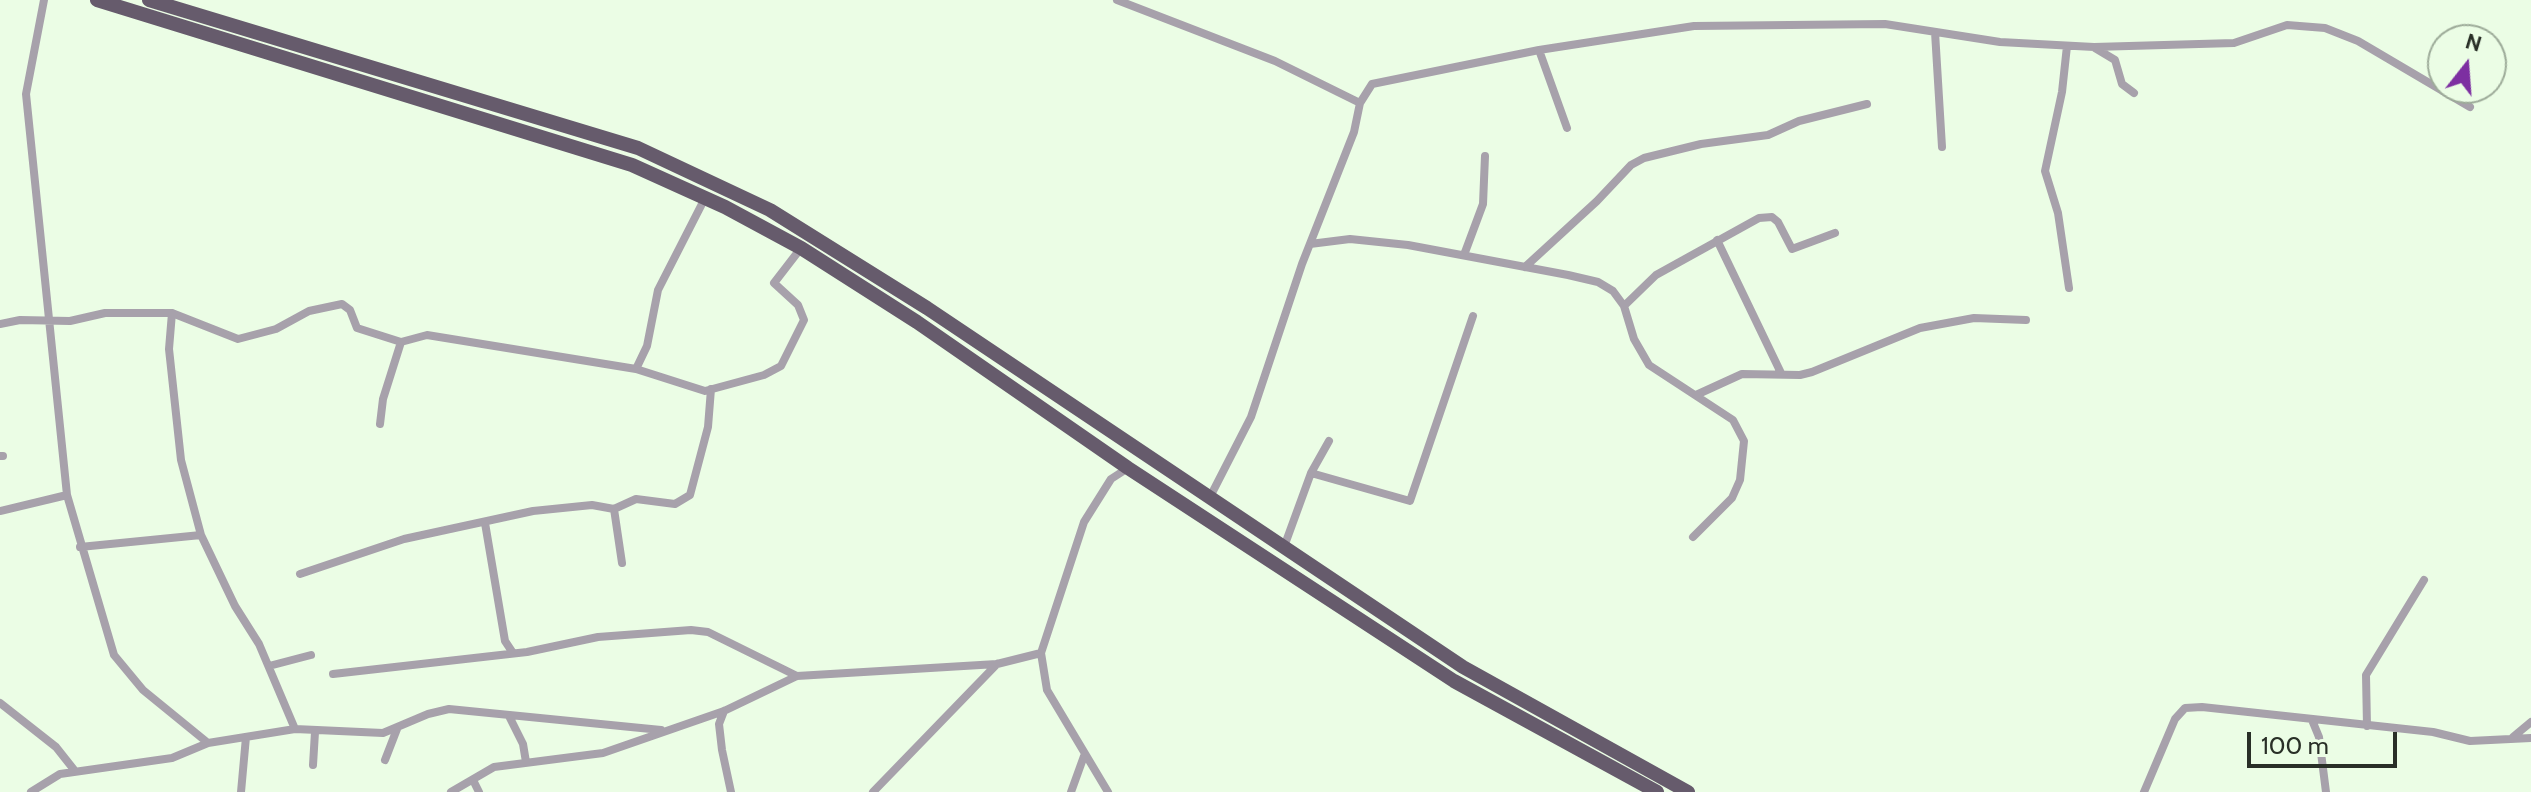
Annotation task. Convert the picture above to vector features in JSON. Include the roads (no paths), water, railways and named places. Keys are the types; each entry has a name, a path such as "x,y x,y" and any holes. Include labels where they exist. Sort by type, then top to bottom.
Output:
{"main road":[{"path":"97,0 632,165 774,233 930,331 1128,468 1454,681 1657,792"},
{"path":"149,0 638,148 783,218 927,308 1463,667 1688,792"},
{"path":"774,233 783,218"}],"street":[{"path":"44,0 26,94 45,287 52,319 67,495 80,547 120,666 159,705 208,743"},
{"path":"1117,0 1275,61 1360,103"},
{"path":"1210,497 1251,417 1310,244 1354,132 1360,103 1372,84 1539,50 1694,26 1885,24 2000,42 2094,47 2234,43 2287,25 2325,28 2400,64 2470,107"},
{"path":"1935,32 1942,147"},
{"path":"2067,46 2062,92 2045,171 2058,213 2069,288"},
{"path":"2094,47 2115,60 2122,84 2134,93"},
{"path":"1539,50 1567,128"},
{"path":"1525,267 1631,165 1644,158 1701,144 1768,135 1799,121 1867,104"},
{"path":"1464,255 1483,204 1485,156"},
{"path":"636,369 647,346 658,290 705,198"},
{"path":"1624,306 1656,275 1759,218 1772,217 1792,249 1835,233"},
{"path":"1310,244 1350,239 1464,255 1598,282 1613,291 1624,306 1634,339 1649,365 1733,420 1741,430 1746,454 1732,498 1693,537"},
{"path":"1717,240 1781,373"},
{"path":"0,324 52,319 70,321 105,313 172,313 238,339 264,334 309,311 342,304 350,310 357,328 401,342 427,335 636,369 705,391 764,375 781,366 789,356 804,312 774,283 801,248"},
{"path":"172,313 169,349 181,460 201,535 269,666 295,729"},
{"path":"1311,473 1410,501 1473,316"},
{"path":"1696,395 1742,374 1812,372 1920,328 1974,318 2026,320"},
{"path":"380,424 383,399 401,342"},
{"path":"300,574 404,539 533,511 592,505 614,509 636,499 675,504 690,495 708,427 711,389"},
{"path":"1284,547 1311,473 1329,441"},
{"path":"1108,792 1047,690 1041,653 1084,522 1111,479 1128,468"},
{"path":"0,511 67,495"},
{"path":"614,509 622,563"},
{"path":"485,523 505,641 513,653"},
{"path":"80,547 201,535"},
{"path":"2367,726 2366,675 2424,580"},
{"path":"333,674 499,655 598,637 691,630 708,632 797,676"},
{"path":"499,655 505,641"},
{"path":"451,792 494,767 555,762 603,753 724,711 797,676 997,664 1041,653"},
{"path":"269,666 311,655"},
{"path":"873,792 997,664"},
{"path":"0,703 56,747 75,771"},
{"path":"2144,792 2175,719 2185,708 2202,707 2433,732 2470,741 2531,738"},
{"path":"31,792 60,774 172,758 208,743 295,729 383,733 428,714 449,709 662,730"},
{"path":"724,711 719,724 731,792"},
{"path":"509,716 523,744 526,762"},
{"path":"2312,720 2319,737 2326,792"},
{"path":"2512,737 2531,722"},
{"path":"385,760 397,729"},
{"path":"313,765 315,732"},
{"path":"241,792 246,737"},
{"path":"1071,792 1084,756"},
{"path":"473,780 479,792"}]}
